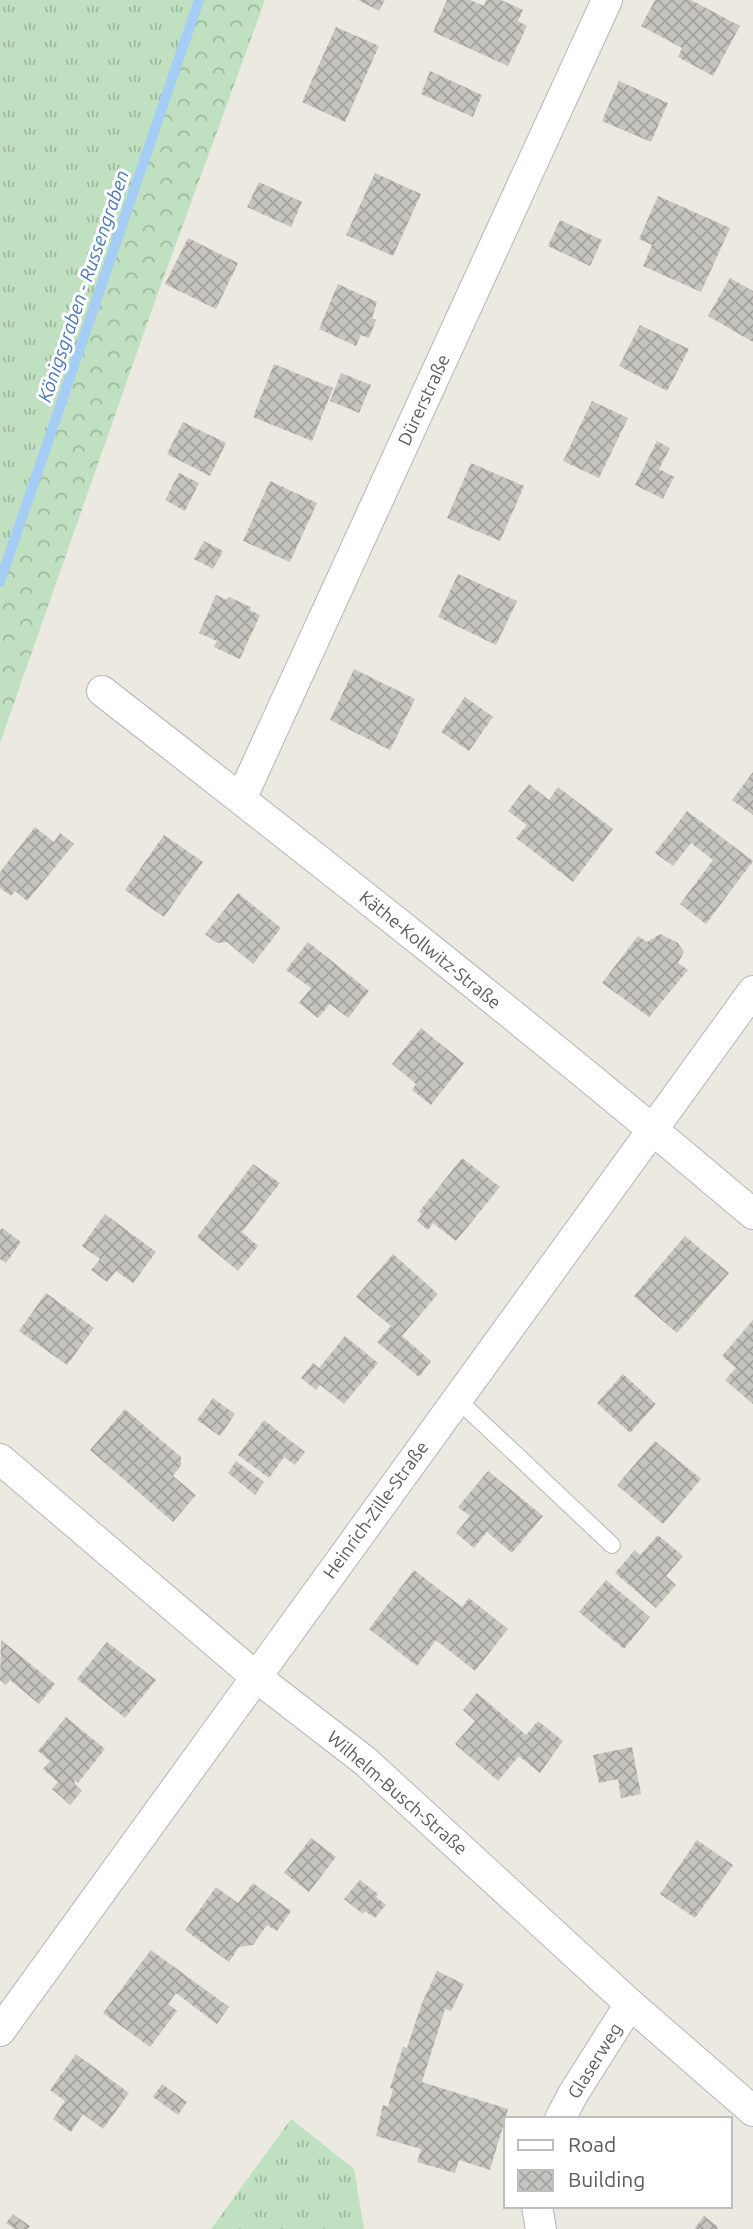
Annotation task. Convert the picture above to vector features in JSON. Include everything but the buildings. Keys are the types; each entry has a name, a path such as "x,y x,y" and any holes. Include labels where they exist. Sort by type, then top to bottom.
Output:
{"street":[{"name":"Dürerstraße","path":"241,799 607,0"},
{"name":"Käthe-Kollwitz-Straße","path":"102,691 652,1128 753,1214"},
{"name":"Heinrich-Zille-Straße","path":"0,2031 753,990"},
{"name":"Wilhelm-Busch-Straße","path":"0,1459 255,1676 365,1761 630,2004 753,2111"},
{"name":"Glaserweg","path":"561,2117 630,2004"},
{"path":"537,2208 541,2229"}],"lane":[{"path":"457,1399 612,1545"}],"green space":[{"path":"0,0 199,0 0,582"},
{"path":"199,0 265,0 154,304 0,743 0,582"},
{"path":"291,2119 354,2169 364,2229 211,2229"}],"waterway":[{"name":"Königsgraben - Russengraben","path":"0,582 199,0"}]}
